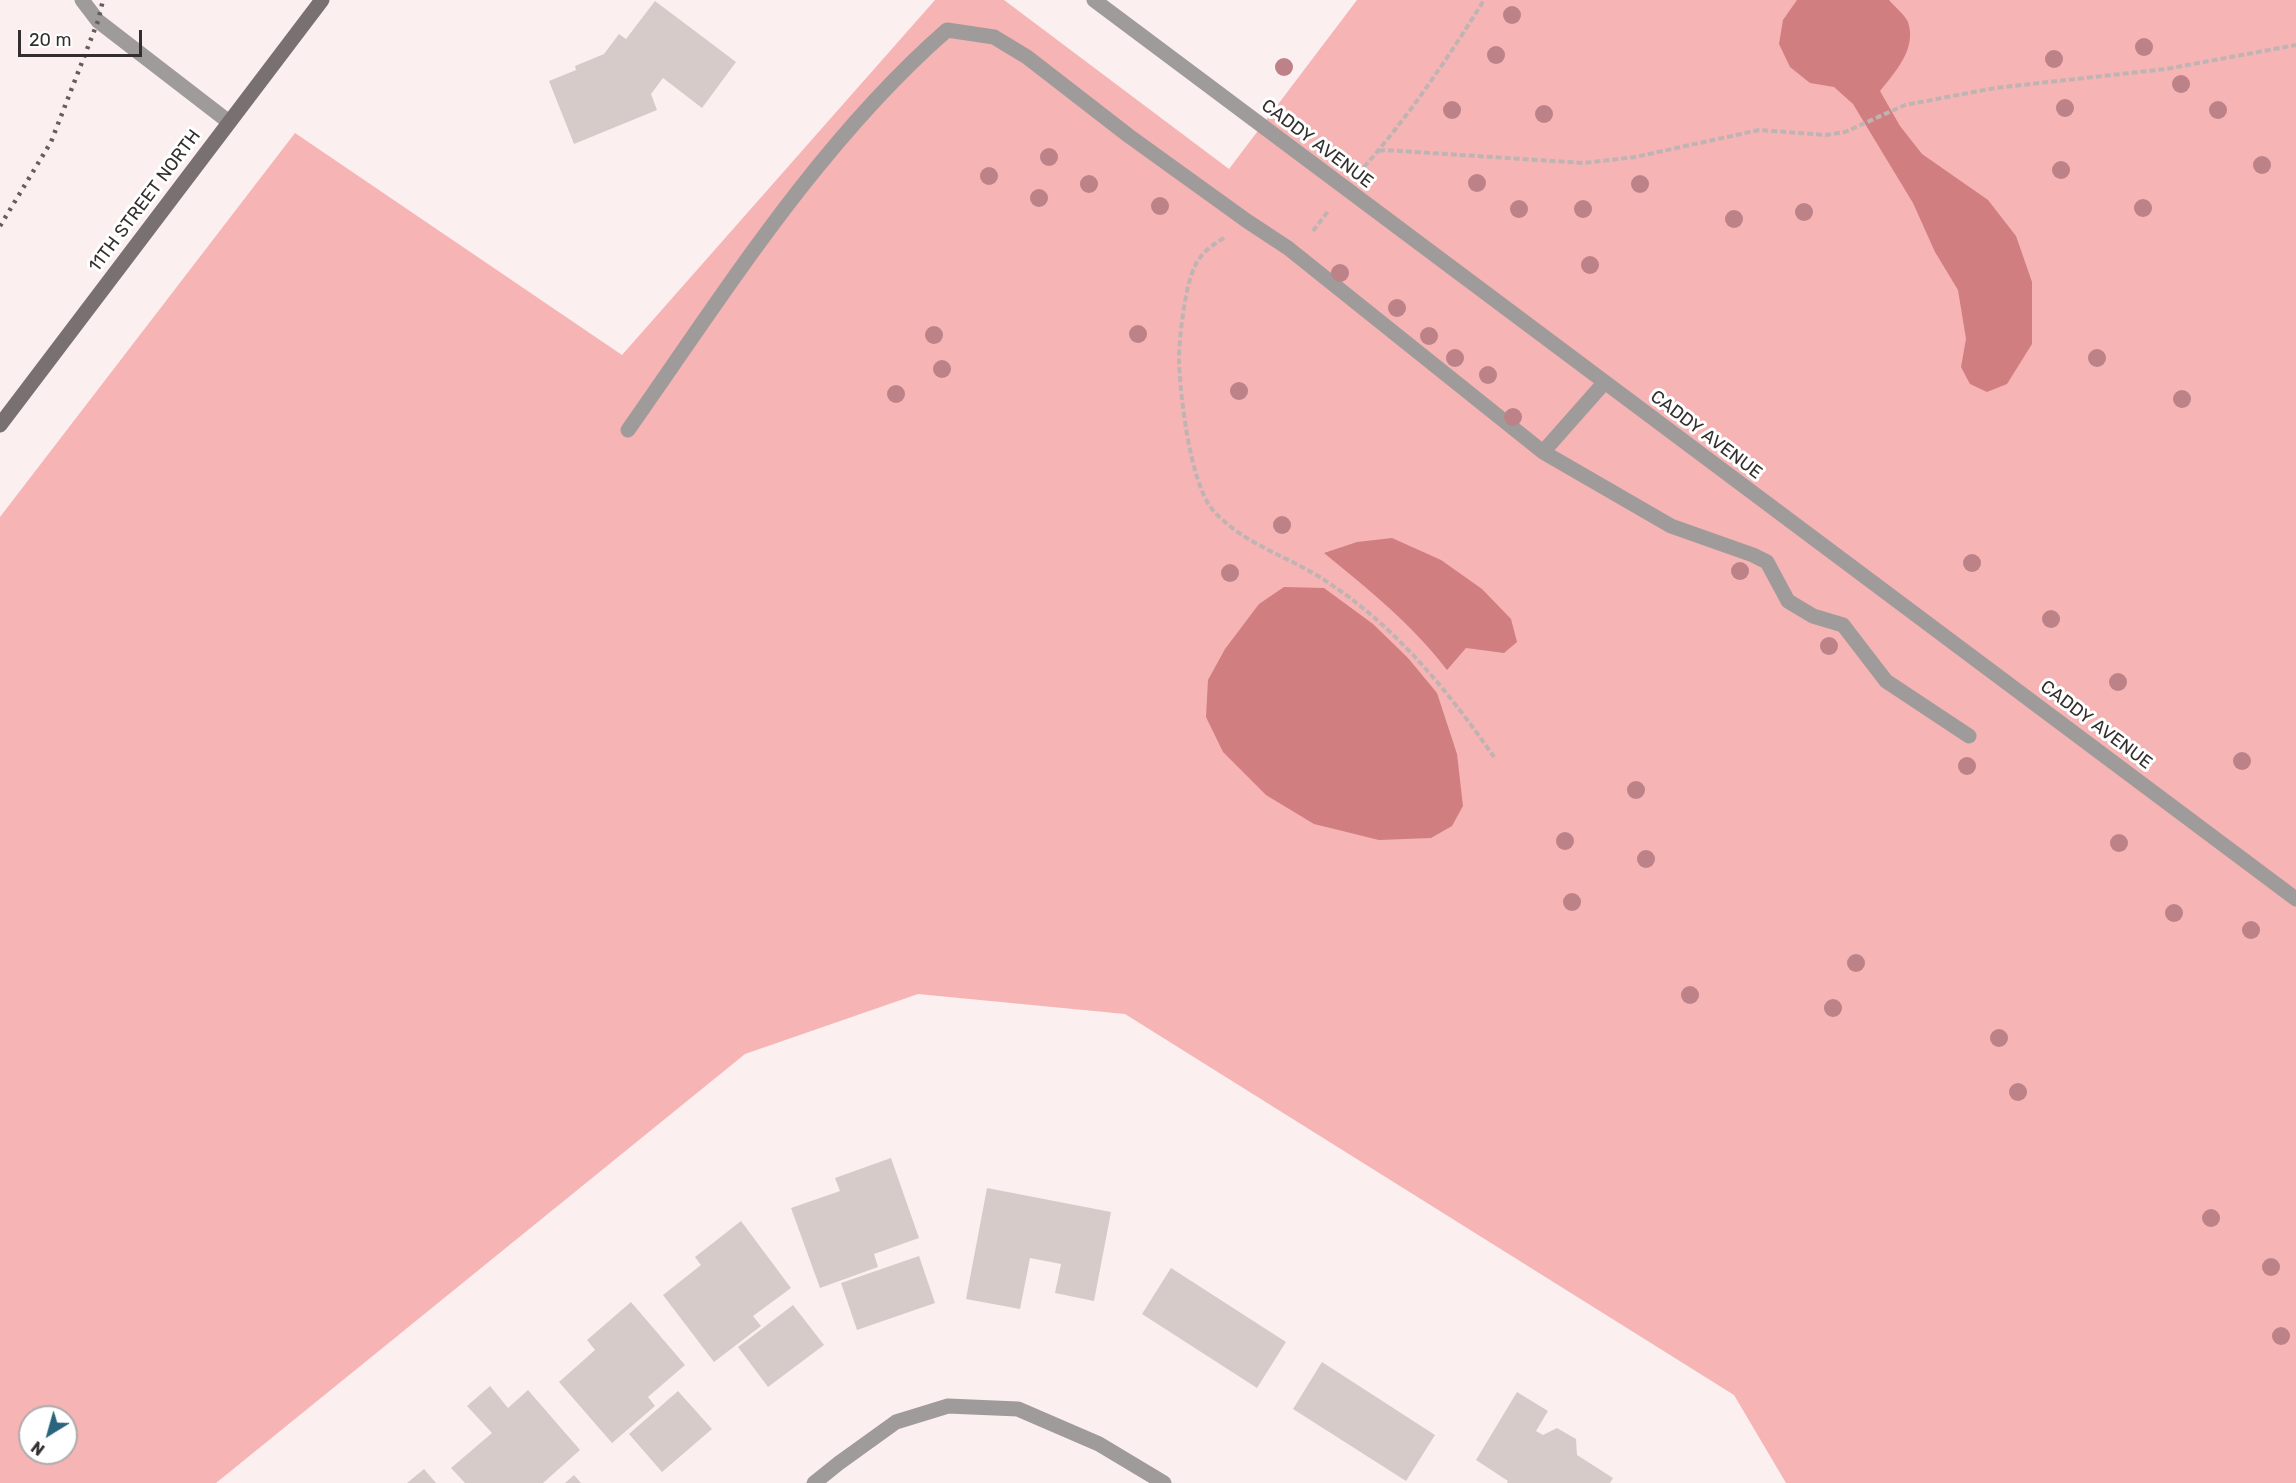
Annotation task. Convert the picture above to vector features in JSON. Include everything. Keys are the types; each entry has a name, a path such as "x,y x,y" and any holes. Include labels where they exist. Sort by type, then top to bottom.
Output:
{"street":[{"path":"82,0 98,21 229,122"},
{"name":"11TH STREET NORTH","path":"0,425 322,0"},
{"name":"CADDY AVENUE","path":"1094,0 2296,899"},
{"path":"628,430 789,204 864,110 909,63 947,30 994,37 1027,57 1129,136 1288,248 1543,452 1671,526 1767,562 1788,601 1813,616 1843,626 1886,681 1969,736"},
{"path":"1543,452 1604,383"},
{"path":"814,1483 896,1422 948,1406 1018,1408 1099,1444 1164,1483"}],"path":[{"path":"1288,248 1299,243 1317,228 1344,189 1377,152 1454,50 1484,0"},
{"path":"1377,152 1385,150 1584,163 1657,153 1724,136 1759,130 1826,135 1845,132 1905,105 1995,88 2166,69 2296,45"},
{"path":"1232,238 1224,238 1215,243 1195,266 1189,284 1184,315 1179,358 1183,402 1198,484 1210,507 1246,539 1318,577 1363,609 1405,647 1440,684 1494,757"}],"shaded area":[{"path":"935,0 1004,0 1229,169 1357,0 2296,0 2296,1483 1786,1483 1734,1395 1125,1014 918,994 745,1054 216,1483 0,1483 0,517 295,133 622,355"},
{"path":"1797,0 1889,0 1907,19 1910,42 1907,51 1898,68 1880,91 1900,126 1922,154 1988,200 2016,236 2032,282 2032,344 2007,384 1987,392 1970,384 1961,367 1966,339 1958,290 1935,252 1913,203 1853,104 1834,87 1810,83 1790,67 1779,44 1783,20"},
{"path":"1392,538 1441,560 1482,589 1511,619 1517,642 1504,653 1466,648 1447,670 1404,622 1324,553 1357,542"},
{"path":"1284,587 1324,588 1373,624 1408,658 1437,693 1457,754 1463,806 1452,826 1431,838 1379,840 1314,824 1266,795 1223,752 1206,717 1208,680 1225,649 1259,604"}],"building":[{"path":"655,1 736,62 702,108 663,78 651,94 657,110 574,144 549,81 576,70 575,66 604,54 619,34 626,39"},
{"path":"891,1158 919,1238 874,1254 878,1267 820,1288 791,1208 840,1191 835,1178"},
{"path":"987,1188 1111,1212 1094,1301 1055,1293 1061,1264 1030,1258 1020,1309 966,1299"},
{"path":"741,1221 791,1288 753,1316 761,1326 714,1362 663,1295 701,1265 695,1257"},
{"path":"919,1256 935,1303 857,1330 841,1283"},
{"path":"1171,1268 1286,1342 1257,1388 1142,1314"},
{"path":"631,1302 685,1365 648,1397 655,1406 612,1443 559,1382 595,1350 587,1340"},
{"path":"793,1305 824,1345 768,1387 738,1347"},
{"path":"1322,1362 1435,1435 1406,1481 1293,1409"},
{"path":"490,1386 508,1408 528,1390 580,1450 543,1483 465,1483 451,1468 492,1433 467,1406"},
{"path":"678,1391 712,1429 662,1472 629,1434"},
{"path":"1517,1392 1548,1411 1536,1431 1543,1435 1557,1428 1576,1439 1577,1455 1613,1478 1610,1483 1507,1483 1508,1481 1476,1460"},
{"path":"424,1469 436,1483 407,1483"},
{"path":"574,1475 581,1483 565,1483"}],"railway":[{"path":"0,226 51,142 98,21 103,0"}]}
